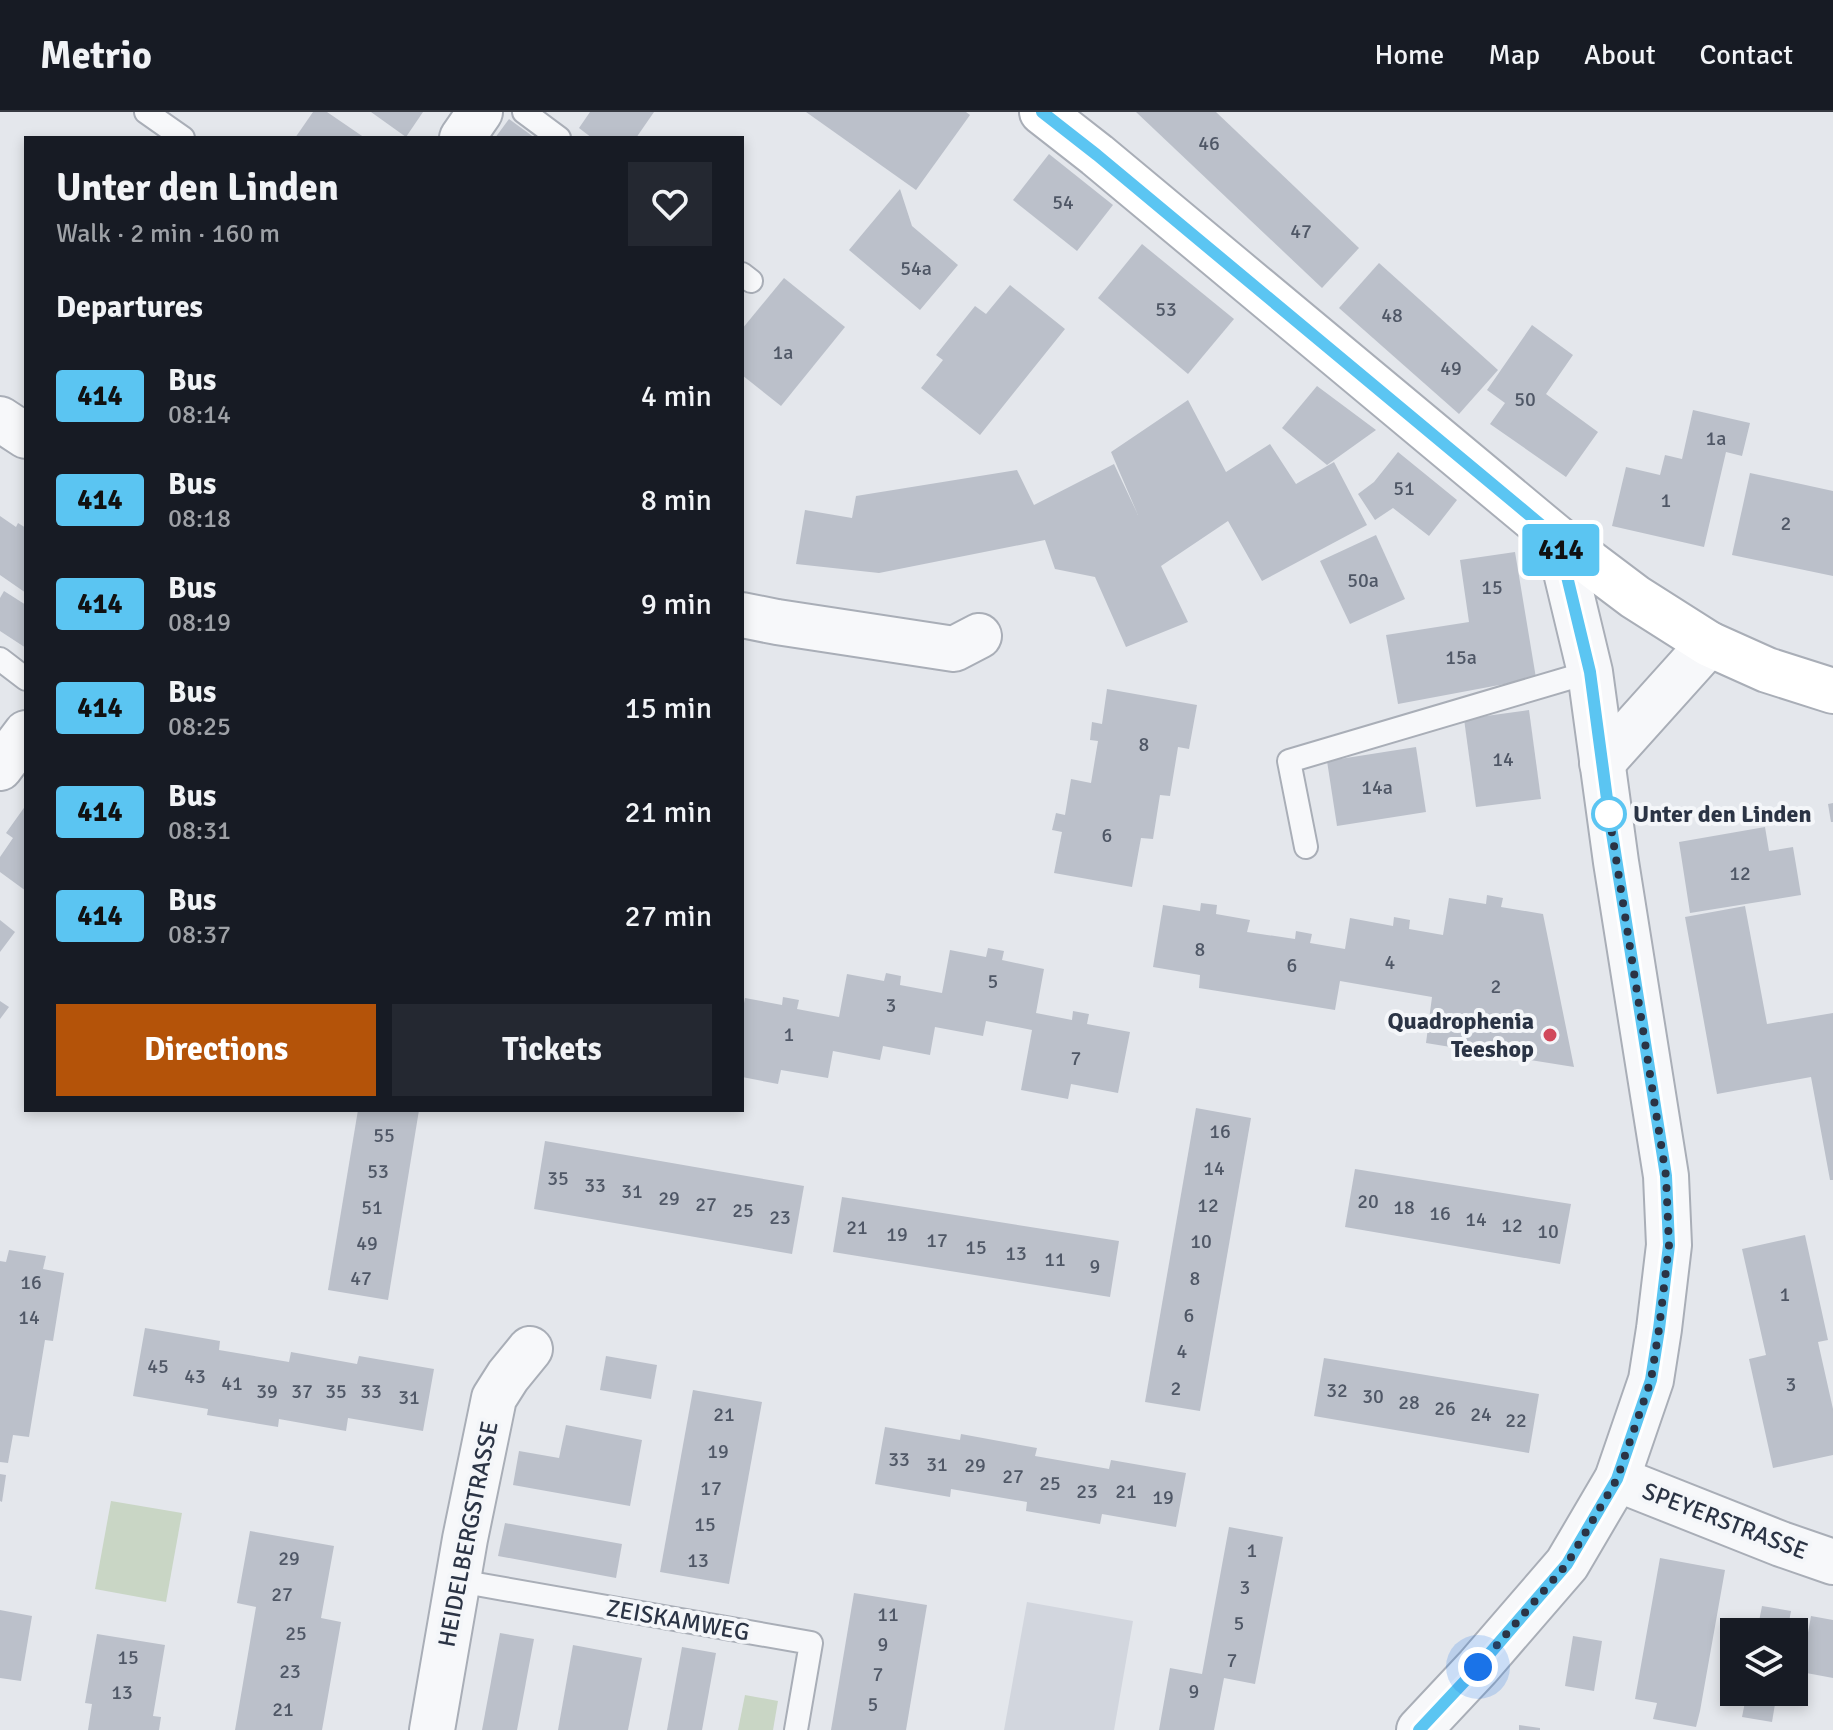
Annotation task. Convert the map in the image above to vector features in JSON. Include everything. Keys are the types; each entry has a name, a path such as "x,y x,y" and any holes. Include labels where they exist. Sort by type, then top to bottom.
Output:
{"street":[{"path":"463,136 480,112"},
{"path":"1042,112 1558,539 1635,597 1709,644 1767,670 1833,691"},
{"path":"0,419 24,435"},
{"path":"1419,1730 1567,1564 1617,1479 1651,1380 1669,1245 1666,1176 1590,672 1558,539"},
{"path":"744,615 954,649 979,636"},
{"path":"1602,763 1709,644"},
{"path":"0,768 24,736"},
{"name":"HEIDELBERGSTRASSE","path":"432,1730 465,1539 494,1398 530,1349"},
{"name":"SPEYERSTRASSE","path":"1617,1479 1833,1562"}],"lane":[{"path":"146,112 180,136"},
{"path":"524,112 556,136"},
{"path":"0,659 24,677"},
{"path":"1306,847 1289,761 1590,672"},
{"name":"ZEISKAMWEG","path":"459,1581 811,1643 796,1730"}],"shaded area":[{"path":"1027,1602 1133,1621 1114,1730 1004,1730"}],"green space":[{"path":"111,1501 182,1513 166,1602 95,1589"},
{"path":"745,1695 778,1701 773,1730 738,1730"}],"building":[{"path":"313,112 327,112 362,136 296,136"},
{"path":"371,112 423,112 405,136"},
{"path":"590,112 654,112 637,136 589,136 579,128"},
{"path":"806,112 966,112 970,115 916,190"},
{"path":"1136,112 1216,112 1359,248 1322,288"},
{"path":"509,119 532,136 496,136"},
{"path":"1049,154 1113,205 1077,251 1013,200"},
{"path":"900,189 912,226 958,265 920,310 849,250"},
{"path":"1142,244 1234,319 1188,374 1098,298"},
{"path":"1379,263 1498,370 1459,414 1339,308"},
{"path":"784,278 845,327 781,406 744,377 744,327"},
{"path":"1010,285 1065,329 980,435 921,388 943,360 936,355 975,306 986,314"},
{"path":"1532,325 1573,355 1546,394 1598,432 1566,477 1490,424 1505,403 1487,390"},
{"path":"1317,386 1376,430 1327,465 1282,428"},
{"path":"1188,400 1226,472 1270,444 1296,484 1334,462 1367,525 1262,581 1228,521 1161,566 1188,622 1126,647 1095,577 1055,569 1045,540 879,573 796,564 805,510 852,518 856,496 1017,470 1034,505 1114,464 1138,515 1111,452"},
{"path":"1693,410 1750,423 1742,456 1726,452 1704,547 1612,526 1626,467 1660,475 1665,455 1682,459"},
{"path":"1398,452 1457,500 1429,536 1393,508 1375,520 1358,494 1374,482"},
{"path":"1750,473 1833,491 1833,576 1732,555"},
{"path":"0,516 16,527 18,523 24,527 24,592 0,575"},
{"path":"1376,535 1405,599 1350,624 1320,561"},
{"path":"1515,552 1536,678 1398,704 1386,635 1469,622 1460,560"},
{"path":"4,591 24,604 24,647 0,631 0,598"},
{"path":"1107,689 1197,705 1189,749 1178,747 1170,796 1160,795 1153,839 1141,838 1132,887 1054,873 1062,832 1052,830 1056,813 1065,815 1071,779 1091,783 1098,741 1090,740 1092,722 1102,724"},
{"path":"1529,710 1541,799 1476,807 1464,719"},
{"path":"1416,747 1426,812 1337,826 1327,761"},
{"path":"1833,803 1833,822 1831,822 1828,804"},
{"path":"24,808 24,890 0,872 0,857 13,838 6,833"},
{"path":"1765,827 1769,851 1793,847 1801,895 1690,913 1679,842"},
{"path":"1487,895 1503,898 1501,907 1543,914 1574,1067 1426,1043 1432,997 1340,981 1335,1010 1199,988 1200,975 1153,967 1163,905 1200,911 1201,903 1217,905 1216,914 1250,920 1247,932 1295,939 1296,931 1312,934 1310,943 1345,949 1350,918 1393,926 1394,917 1410,920 1409,929 1443,935 1449,898 1486,904"},
{"path":"1745,906 1767,1024 1833,1013 1833,1180 1830,1180 1811,1077 1717,1094 1685,917"},
{"path":"0,920 15,932 0,952"},
{"path":"988,948 1004,951 1002,960 1044,969 1036,1013 1072,1020 1073,1011 1089,1014 1087,1024 1130,1032 1118,1093 1071,1084 1068,1099 1021,1090 1032,1030 986,1021 983,1036 935,1027 930,1055 883,1046 880,1060 833,1051 828,1078 781,1070 778,1084 744,1077 745,998 782,1005 783,997 799,1000 797,1009 839,1017 847,974 884,981 886,973 901,976 900,985 942,993 950,950 986,957"},
{"path":"0,1001 9,1007 0,1019"},
{"path":"1196,1108 1251,1118 1200,1411 1145,1402"},
{"path":"358,1112 419,1112 388,1300 328,1290"},
{"path":"545,1141 804,1186 792,1254 534,1209"},
{"path":"1355,1169 1571,1204 1560,1264 1345,1227"},
{"path":"842,1197 1119,1241 1110,1297 833,1252"},
{"path":"1805,1235 1828,1340 1818,1342 1833,1409 1833,1455 1773,1468 1749,1359 1766,1355 1742,1249"},
{"path":"9,1250 46,1256 43,1269 64,1273 53,1341 45,1340 29,1437 13,1435 8,1463 0,1462 0,1261 6,1262"},
{"path":"145,1328 220,1341 219,1350 289,1362 291,1352 357,1364 359,1356 434,1369 423,1431 348,1418 346,1431 279,1419 278,1427 207,1415 208,1409 133,1396"},
{"path":"606,1356 657,1365 651,1399 600,1390"},
{"path":"1324,1358 1539,1394 1529,1453 1314,1416"},
{"path":"693,1390 762,1402 729,1584 660,1572"},
{"path":"566,1425 642,1440 630,1506 513,1485 519,1451 559,1458"},
{"path":"885,1427 960,1440 961,1434 1037,1448 1035,1456 1109,1469 1111,1460 1186,1473 1176,1527 1102,1514 1100,1524 1026,1511 1027,1502 951,1489 950,1497 875,1484"},
{"path":"0,1474 6,1475 2,1502 0,1501"},
{"path":"505,1523 622,1544 616,1578 498,1556"},
{"path":"1229,1527 1283,1537 1255,1684 1224,1678 1214,1730 1159,1730 1170,1668 1202,1674"},
{"path":"250,1531 334,1546 321,1618 341,1622 322,1730 235,1730 256,1607 237,1603"},
{"path":"1660,1558 1725,1570 1696,1727 1653,1719 1657,1703 1635,1699"},
{"path":"854,1593 927,1605 906,1730 831,1730"},
{"path":"1762,1606 1791,1611 1790,1618 1760,1618"},
{"path":"0,1610 32,1616 21,1681 0,1678"},
{"path":"1811,1616 1833,1620 1833,1678 1808,1673"},
{"path":"500,1633 534,1639 517,1730 482,1730"},
{"path":"97,1634 165,1645 153,1716 161,1717 159,1730 88,1730 92,1704 85,1703"},
{"path":"1573,1636 1602,1641 1594,1691 1565,1686"},
{"path":"573,1645 642,1658 628,1730 558,1730"},
{"path":"682,1647 716,1653 702,1730 667,1730"},
{"path":"1744,1706 1775,1706 1772,1722 1742,1717"},
{"path":"1519,1725 1540,1728 1540,1730 1519,1730"}],"bus line":[{"name":"414","path":"1042,112 1558,539 1590,672 1666,1176 1669,1245 1651,1380 1617,1479 1567,1564 1419,1730"}],"place":[{"name":"Unter den Linden","path":"1609,814"},
{"name":"Quadrophenia Teeshop","path":"1550,1035"}],"route":[{"path":"1478,1667 1567,1564 1617,1479 1651,1380 1659,1329 1669,1245 1666,1176 1609,814"}]}
